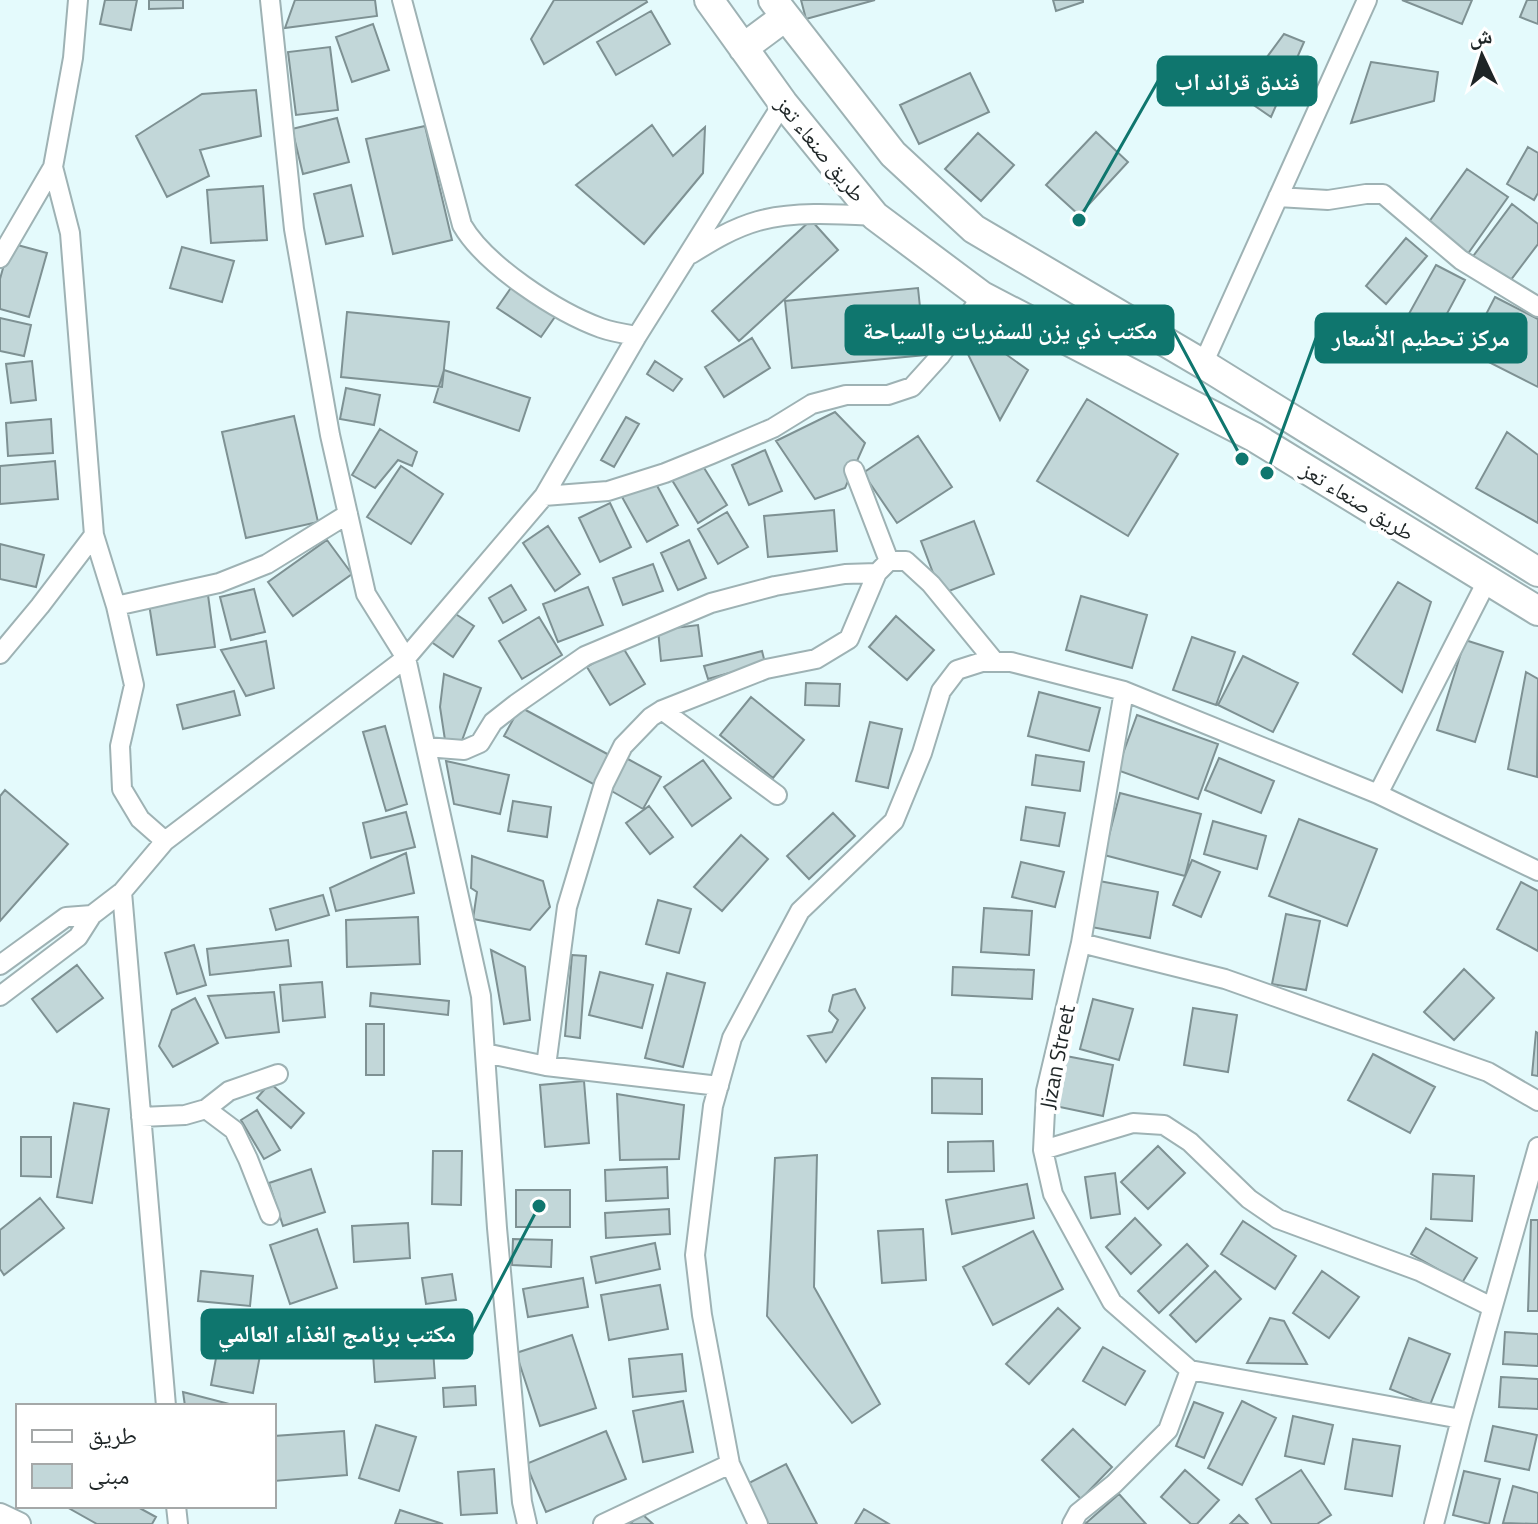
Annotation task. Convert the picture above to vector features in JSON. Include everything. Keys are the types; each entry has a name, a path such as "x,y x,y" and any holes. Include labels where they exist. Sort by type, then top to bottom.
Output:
{"highway":[{"name":"طريق صنعاء تعز","path":"709,0 783,103 875,216 982,296 1254,437 1538,611"},
{"name":"طريق صنعاء تعز","path":"779,8 893,154 974,229 1203,364 1538,572"},
{"path":"743,48 779,8"}],"street":[{"path":"0,258 53,167 73,58 78,0"},
{"path":"270,0 294,229 330,435 366,594 406,658 481,996 522,1502 527,1524"},
{"path":"402,0 462,225 473,244 494,264 574,316 603,329 637,336"},
{"path":"1203,364 1367,0"},
{"path":"0,996 78,937 92,915 122,892 165,841 406,658 544,496 637,336 783,103"},
{"path":"53,167 70,233 94,535 116,606 134,685 120,746 122,789 140,819 165,841"},
{"path":"1278,197 1328,200 1383,194 1461,260 1538,307"},
{"path":"688,256 733,230 760,220 826,214 875,216"},
{"path":"544,496 608,491 665,473 724,449 773,428 812,404 846,395 888,395 912,387 940,356 982,296"},
{"path":"546,1066 567,907 604,784 623,746 662,710 766,669 816,659 849,639 883,567 854,470"},
{"path":"116,606 219,583 255,569 348,514"},
{"path":"0,654 94,535"},
{"path":"426,747 464,750 480,743 493,722 585,656 711,603 775,586 906,561 931,584 995,662"},
{"path":"1378,794 1487,581"},
{"path":"758,1524 730,1464 702,1315 695,1255 713,1106 732,1038 800,911 894,821 922,753 941,691 957,670 982,662 1011,662 1124,691 1378,794 1538,871"},
{"name":"Jizan Street","path":"1124,691 1081,943 1046,1091 1043,1150 1053,1194 1112,1302 1190,1370"},
{"path":"662,710 777,795"},
{"path":"122,892 166,1404"},
{"path":"0,965 66,917 92,915"},
{"path":"1081,943 1225,979 1488,1072 1538,1101"},
{"path":"485,1053 546,1066 719,1086"},
{"path":"141,1117 185,1115 206,1109 229,1091 278,1074"},
{"path":"206,1109 234,1130 270,1215"},
{"path":"1043,1150 1133,1123 1164,1125 1190,1142 1249,1199 1278,1219 1419,1271 1492,1307"},
{"path":"1434,1524 1538,1147"},
{"path":"1072,1524 1078,1513 1114,1484 1168,1430 1190,1370 1461,1419"},
{"path":"603,1524 730,1464"},
{"path":"520,1524 522,1502"},
{"path":"0,1515 19,1524"}],"building":[{"path":"105,0 137,0 131,30 100,24"},
{"path":"149,0 183,0 183,8 149,9"},
{"path":"295,0 375,0 377,16 285,28"},
{"path":"554,0 647,2 544,64 531,39"},
{"path":"801,0 875,0 806,19"},
{"path":"1053,0 1083,0 1083,2 1056,11"},
{"path":"1402,0 1472,0 1462,24"},
{"path":"1527,0 1538,0 1538,24 1520,17"},
{"path":"651,11 670,44 616,75 597,42"},
{"path":"373,24 389,70 352,82 336,37"},
{"path":"1284,34 1304,42 1271,117 1239,95"},
{"path":"330,47 338,110 296,115 288,52"},
{"path":"1371,62 1438,72 1434,101 1351,123"},
{"path":"970,73 989,112 919,144 900,105"},
{"path":"256,90 261,136 200,150 209,176 167,197 136,136 202,94"},
{"path":"337,118 349,162 303,174 292,129"},
{"path":"652,125 673,156 705,127 703,173 644,244 576,185"},
{"path":"425,126 452,240 393,254 366,139"},
{"path":"1096,132 1128,162 1079,215 1046,185"},
{"path":"978,133 1014,165 981,201 945,169"},
{"path":"1528,147 1538,153 1538,193 1534,200 1507,184"},
{"path":"1467,169 1508,197 1467,255 1426,226"},
{"path":"351,185 363,236 326,244 314,194"},
{"path":"263,186 267,240 211,243 207,190"},
{"path":"1512,204 1538,224 1538,244 1507,285 1471,259"},
{"path":"811,220 838,250 739,341 712,311"},
{"path":"1406,238 1427,256 1386,304 1366,286"},
{"path":"10,243 47,253 29,317 0,309 0,279"},
{"path":"182,247 234,261 222,302 170,288"},
{"path":"1436,265 1465,280 1435,336 1405,321"},
{"path":"515,282 559,311 541,337 497,308"},
{"path":"918,288 925,355 792,368 785,301"},
{"path":"1495,297 1538,319 1538,387 1467,351"},
{"path":"347,312 449,322 442,387 341,377"},
{"path":"0,318 31,325 24,356 0,351"},
{"path":"969,328 1028,370 1000,420 963,344"},
{"path":"752,338 770,368 724,397 705,367"},
{"path":"32,361 36,400 11,403 6,364"},
{"path":"655,361 682,379 673,391 647,374"},
{"path":"444,370 530,398 519,431 434,402"},
{"path":"346,388 380,395 374,425 340,419"},
{"path":"1087,399 1178,454 1128,536 1037,481"},
{"path":"835,412 865,443 845,488 815,499 776,441"},
{"path":"294,416 318,522 246,538 222,432"},
{"path":"626,417 639,424 614,467 601,460"},
{"path":"51,419 53,453 8,456 6,423"},
{"path":"380,429 417,452 412,466 398,460 375,488 352,475"},
{"path":"1507,432 1538,455 1538,523 1476,488"},
{"path":"918,436 952,487 897,523 863,473"},
{"path":"765,450 782,491 749,505 732,465"},
{"path":"55,461 58,499 0,504 0,466"},
{"path":"701,463 727,505 698,523 672,480"},
{"path":"401,466 443,494 411,544 367,517"},
{"path":"654,480 678,525 647,542 622,497"},
{"path":"610,503 631,547 600,562 579,518"},
{"path":"834,510 837,551 768,557 764,516"},
{"path":"727,512 748,547 718,564 698,529"},
{"path":"974,521 994,574 941,594 921,541"},
{"path":"548,526 580,574 555,591 523,543"},
{"path":"327,540 352,574 293,616 268,582"},
{"path":"689,540 706,578 678,590 661,553"},
{"path":"0,544 44,555 36,587 0,579"},
{"path":"653,564 663,591 623,605 613,578"},
{"path":"1398,582 1431,602 1402,692 1353,654"},
{"path":"511,585 526,610 503,623 489,598"},
{"path":"588,587 603,625 558,642 543,604"},
{"path":"254,589 265,632 231,640 220,597"},
{"path":"208,595 215,647 157,655 149,604"},
{"path":"1081,596 1147,615 1132,668 1066,650"},
{"path":"451,611 474,626 453,657 430,641"},
{"path":"896,616 934,650 907,680 869,647"},
{"path":"539,617 562,655 522,679 499,641"},
{"path":"698,625 702,656 661,661 658,630"},
{"path":"1192,637 1235,652 1216,705 1173,690"},
{"path":"1465,640 1503,652 1475,742 1437,730"},
{"path":"266,641 274,688 246,696 221,650"},
{"path":"622,646 645,684 610,705 587,667"},
{"path":"762,651 765,663 708,679 704,666"},
{"path":"1243,656 1298,683 1273,732 1218,705"},
{"path":"1526,672 1538,679 1537,777 1508,769"},
{"path":"444,674 481,688 460,746 445,740 440,707"},
{"path":"806,683 840,684 839,706 805,705"},
{"path":"234,691 240,715 183,729 177,705"},
{"path":"1039,692 1100,708 1089,751 1028,736"},
{"path":"751,697 804,740 773,778 720,735"},
{"path":"520,707 611,756 595,785 504,736"},
{"path":"1137,715 1218,744 1198,799 1117,770"},
{"path":"870,722 902,729 888,788 856,781"},
{"path":"385,726 407,804 386,811 363,732"},
{"path":"1036,755 1084,762 1080,791 1032,785"},
{"path":"626,758 661,777 643,809 608,789"},
{"path":"1219,758 1274,781 1261,813 1205,790"},
{"path":"703,760 731,798 692,826 664,787"},
{"path":"446,761 509,775 500,814 454,804"},
{"path":"5,790 68,844 0,921 0,796"},
{"path":"1120,793 1201,814 1185,876 1104,855"},
{"path":"513,801 551,807 547,837 508,831"},
{"path":"649,806 673,837 650,854 626,823"},
{"path":"1026,807 1065,813 1059,846 1021,840"},
{"path":"406,812 415,847 371,858 363,823"},
{"path":"833,813 855,836 809,879 787,856"},
{"path":"1299,819 1377,849 1347,926 1269,896"},
{"path":"1213,821 1266,836 1257,869 1204,854"},
{"path":"741,835 768,859 722,911 694,887"},
{"path":"406,853 414,893 336,911 330,888"},
{"path":"472,856 543,881 550,907 530,930 473,919 477,892 471,888"},
{"path":"1192,860 1220,872 1201,917 1173,905"},
{"path":"1021,862 1064,872 1055,907 1012,897"},
{"path":"1094,880 1158,892 1150,938 1086,926"},
{"path":"1521,882 1538,891 1538,951 1497,929"},
{"path":"323,895 329,915 276,930 270,909"},
{"path":"658,900 691,909 679,953 646,944"},
{"path":"984,908 1032,911 1029,955 981,952"},
{"path":"1286,914 1320,921 1306,990 1272,984"},
{"path":"418,917 420,964 347,967 346,920"},
{"path":"288,940 291,966 210,975 207,949"},
{"path":"194,945 206,985 177,994 165,953"},
{"path":"491,950 525,967 530,1020 504,1024"},
{"path":"572,955 586,956 580,1038 565,1036"},
{"path":"77,965 103,998 57,1032 32,999"},
{"path":"953,967 1034,970 1032,999 952,995"},
{"path":"1464,969 1494,998 1454,1040 1424,1012"},
{"path":"600,972 653,985 642,1028 589,1015"},
{"path":"667,973 705,983 683,1067 645,1058"},
{"path":"322,982 325,1017 283,1021 280,985"},
{"path":"855,989 865,1008 826,1062 808,1036 832,1032 838,1020 829,1011 833,995"},
{"path":"274,992 279,1032 226,1038 208,996"},
{"path":"371,993 449,1001 448,1015 370,1006"},
{"path":"195,998 218,1043 173,1067 159,1046 172,1010"},
{"path":"1093,999 1133,1009 1119,1060 1080,1049"},
{"path":"1193,1008 1237,1015 1228,1072 1184,1065"},
{"path":"366,1024 384,1024 384,1075 366,1075"},
{"path":"1538,1033 1538,1076 1532,1075"},
{"path":"1373,1054 1435,1087 1410,1133 1348,1100"},
{"path":"1066,1056 1113,1065 1103,1116 1055,1106"},
{"path":"932,1078 982,1079 982,1114 932,1113"},
{"path":"584,1081 589,1143 545,1147 540,1085"},
{"path":"270,1083 304,1113 291,1128 257,1098"},
{"path":"617,1094 684,1105 679,1159 620,1160"},
{"path":"74,1103 109,1109 92,1203 57,1197"},
{"path":"257,1110 280,1150 264,1159 241,1120"},
{"path":"21,1137 51,1137 51,1177 21,1176"},
{"path":"993,1141 994,1171 948,1172 948,1142"},
{"path":"1158,1146 1185,1173 1148,1209 1121,1182"},
{"path":"433,1151 462,1151 461,1205 432,1204"},
{"path":"817,1155 814,1287 880,1404 852,1423 767,1316 775,1158"},
{"path":"667,1167 668,1198 606,1201 605,1170"},
{"path":"311,1169 325,1212 283,1226 269,1183"},
{"path":"1115,1173 1120,1214 1091,1218 1085,1177"},
{"path":"1433,1174 1474,1176 1472,1221 1431,1219"},
{"path":"1027,1184 1034,1218 952,1234 946,1200"},
{"path":"516,1190 570,1190 570,1227 516,1227"},
{"path":"40,1198 64,1228 4,1275 0,1269 0,1230"},
{"path":"669,1209 670,1234 606,1238 605,1213"},
{"path":"1135,1218 1161,1245 1131,1274 1106,1247"},
{"path":"1531,1220 1538,1220 1538,1311 1528,1311"},
{"path":"1243,1221 1296,1256 1275,1289 1221,1254"},
{"path":"408,1223 410,1258 354,1262 352,1226"},
{"path":"1426,1228 1477,1258 1462,1283 1411,1254"},
{"path":"317,1229 337,1288 290,1304 270,1245"},
{"path":"923,1229 926,1280 882,1283 878,1231"},
{"path":"1033,1231 1063,1289 993,1325 963,1267"},
{"path":"513,1239 552,1240 551,1267 512,1265"},
{"path":"655,1243 660,1269 596,1283 591,1257"},
{"path":"1187,1244 1208,1266 1159,1313 1138,1291"},
{"path":"201,1271 253,1276 250,1306 198,1301"},
{"path":"1215,1271 1241,1299 1196,1342 1170,1315"},
{"path":"1322,1271 1359,1297 1329,1338 1293,1313"},
{"path":"452,1274 456,1300 426,1304 422,1278"},
{"path":"583,1278 588,1307 528,1317 523,1289"},
{"path":"660,1285 668,1329 609,1340 601,1295"},
{"path":"1058,1308 1080,1328 1029,1384 1006,1364"},
{"path":"1270,1318 1284,1321 1307,1364 1247,1363"},
{"path":"431,1320 435,1378 375,1382 371,1324"},
{"path":"222,1326 264,1334 253,1393 211,1385"},
{"path":"1505,1332 1538,1334 1538,1366 1503,1364"},
{"path":"572,1335 596,1408 540,1426 516,1353"},
{"path":"1409,1338 1450,1354 1430,1405 1390,1389"},
{"path":"1103,1347 1145,1371 1125,1405 1083,1381"},
{"path":"682,1354 686,1391 633,1397 629,1359"},
{"path":"1501,1377 1538,1379 1538,1409 1499,1407"},
{"path":"475,1386 476,1405 444,1407 443,1388"},
{"path":"183,1392 229,1404 185,1404"},
{"path":"683,1401 693,1452 643,1462 633,1411"},
{"path":"1242,1401 1276,1418 1242,1485 1208,1468"},
{"path":"1194,1402 1223,1413 1204,1458 1176,1446"},
{"path":"1293,1416 1333,1425 1324,1464 1285,1456"},
{"path":"376,1425 416,1437 399,1491 359,1478"},
{"path":"1493,1426 1537,1435 1529,1470 1485,1461"},
{"path":"1073,1429 1112,1467 1081,1499 1042,1460"},
{"path":"344,1431 347,1475 276,1481 276,1436"},
{"path":"606,1431 626,1479 546,1512 526,1464"},
{"path":"1353,1439 1400,1446 1392,1496 1345,1489"},
{"path":"786,1464 817,1524 766,1524 745,1485"},
{"path":"494,1469 497,1513 461,1515 458,1472"},
{"path":"1185,1470 1219,1500 1197,1524 1191,1524 1161,1497"},
{"path":"1301,1470 1331,1515 1317,1524 1272,1524 1256,1499"},
{"path":"1464,1471 1500,1479 1489,1524 1453,1515"},
{"path":"1513,1486 1538,1493 1538,1524 1503,1523"},
{"path":"1119,1494 1146,1524 1085,1524"},
{"path":"69,1508 140,1508 156,1517 152,1524 97,1524"},
{"path":"864,1509 889,1524 855,1524"},
{"path":"400,1510 443,1524 395,1524"},
{"path":"641,1513 653,1524 630,1524"},
{"path":"1239,1515 1248,1524 1230,1524"}],"place":[{"name":"فندق قراند اب","path":"1079,220"},
{"name":"مكتب ذي يزن للسفريات والسياحة","path":"1242,459"},
{"name":"مركز تحطيم الأسعار","path":"1267,473"},
{"name":"مكتب برنامج الغذاء العالمي","path":"539,1206"}]}
